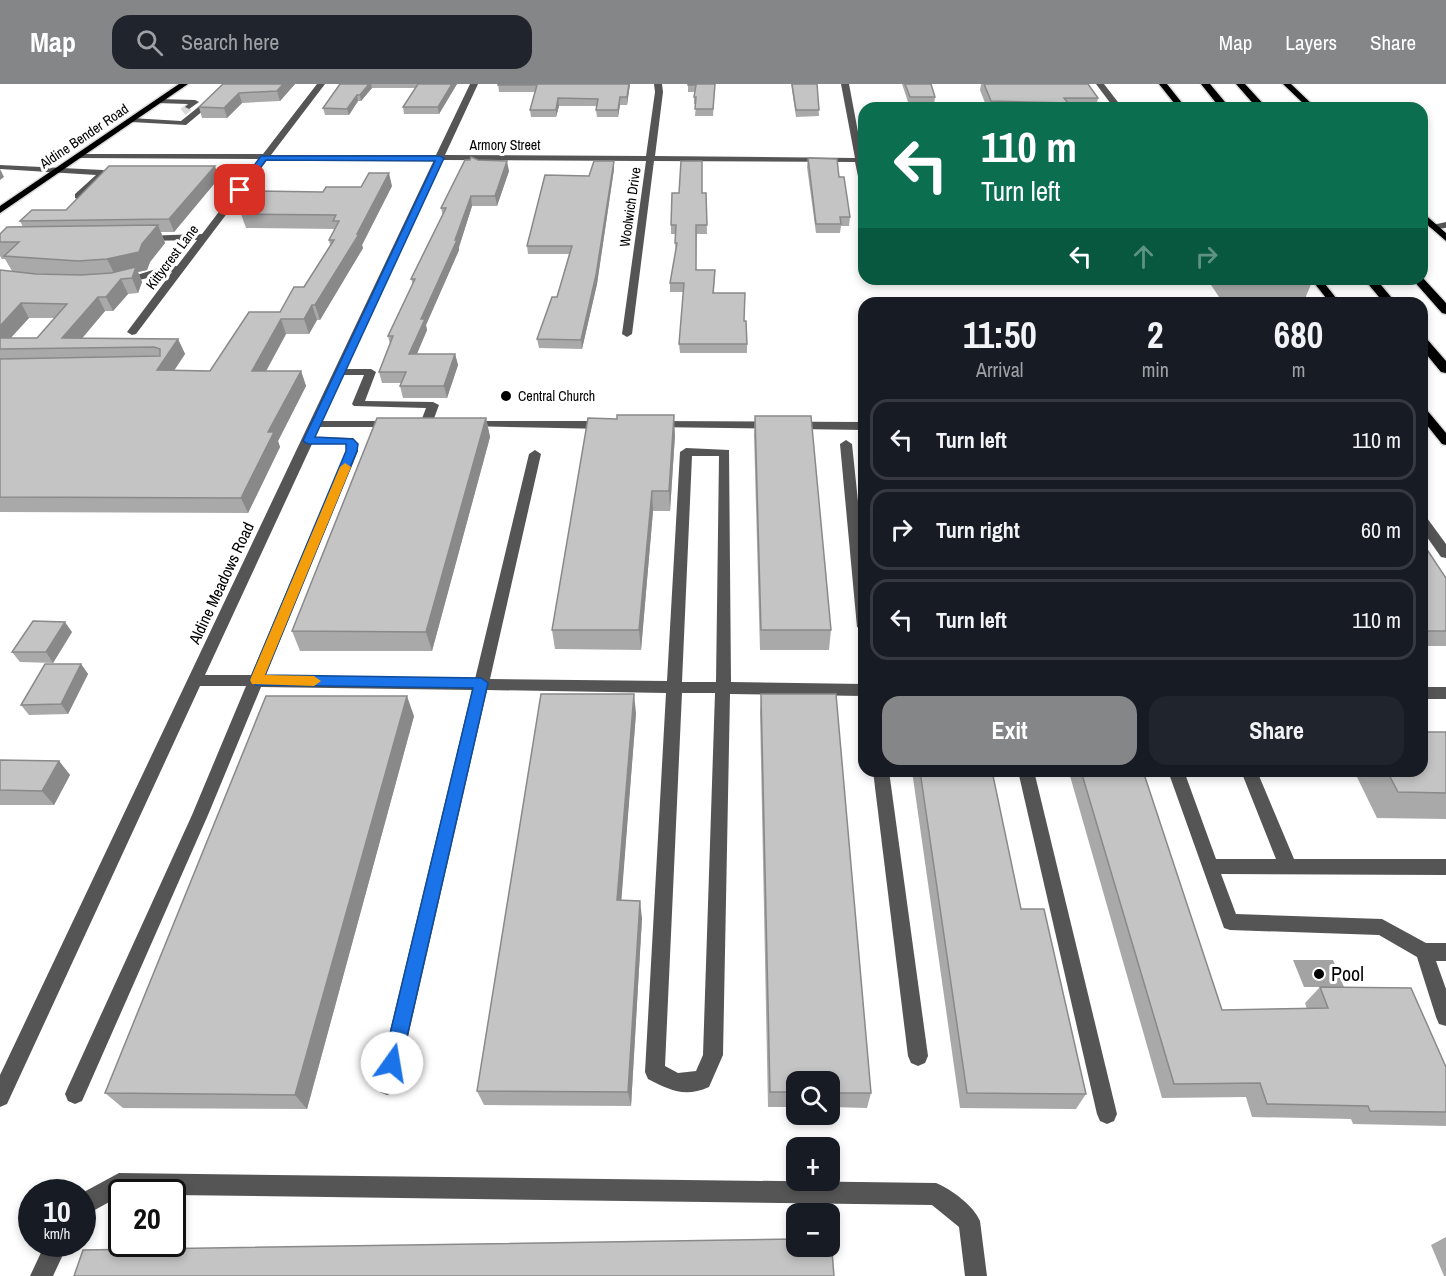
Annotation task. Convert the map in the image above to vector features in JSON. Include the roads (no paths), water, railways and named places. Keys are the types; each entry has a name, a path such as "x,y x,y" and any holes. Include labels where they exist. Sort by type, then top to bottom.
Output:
{"highway":[{"path":"1205,84 1220,102"},
{"path":"1240,84 1256,102"},
{"path":"1375,285 1385,297"},
{"path":"1423,285 1446,310"},
{"path":"1428,348 1446,369"}],"main road":[{"name":"Aldine Bender Road","path":"0,210 183,84"},
{"path":"1163,84 1177,102"},
{"path":"1287,84 1306,102"},
{"path":"1428,221 1446,238"},
{"path":"1321,285 1330,297"},
{"path":"1428,425 1446,441"}],"street":[{"path":"130,120 183,123 231,84"},
{"name":"Kittycrest Lane","path":"132,332 321,84"},
{"name":"Aldine Meadows Road","path":"1,1093 474,84"},
{"name":"Woolwich Drive","path":"627,334 659,92 658,84"},
{"path":"845,84 858,155"},
{"path":"1100,84 1114,102"},
{"path":"159,101 189,107 208,103"},
{"path":"170,122 189,107"},
{"name":"Armory Street","path":"78,156 221,161 264,158 858,160"},
{"path":"129,168 138,157"},
{"path":"0,167 116,172"},
{"path":"78,196 103,173"},
{"path":"1433,226 1446,225"},
{"path":"132,238 204,237"},
{"path":"114,282 136,279 162,270 180,269"},
{"path":"1290,285 1301,297"},
{"path":"340,372 371,372 351,424"},
{"path":"316,424 420,424 433,405 358,404"},
{"path":"462,424 615,425"},
{"path":"639,425 858,426"},
{"path":"75,1094 200,815 352,451 352,444 349,441 308,441"},
{"path":"846,444 858,566"},
{"path":"686,452 725,453 723,687 713,1055 702,1080 677,1083 655,1072 686,452"},
{"path":"387,1085 535,454"},
{"path":"1428,529 1446,554"},
{"path":"196,680 858,690"},
{"path":"1428,693 1446,693"},
{"path":"882,777 918,1056"},
{"path":"1027,777 1107,1114"},
{"path":"1178,777 1230,922 1382,927 1424,952 1446,952"},
{"path":"1251,777 1288,866"},
{"path":"1210,866 1446,867"},
{"path":"1424,952 1446,1017"},
{"path":"96,1198 119,1185 936,1194 969,1221 976,1276"},
{"path":"41,1276 50,1257"}],"tunnel":[{"path":"183,112 189,107"}],"place":[{"name":"Central Church","path":"506,396"},
{"name":"Pool","path":"1319,974"}]}
